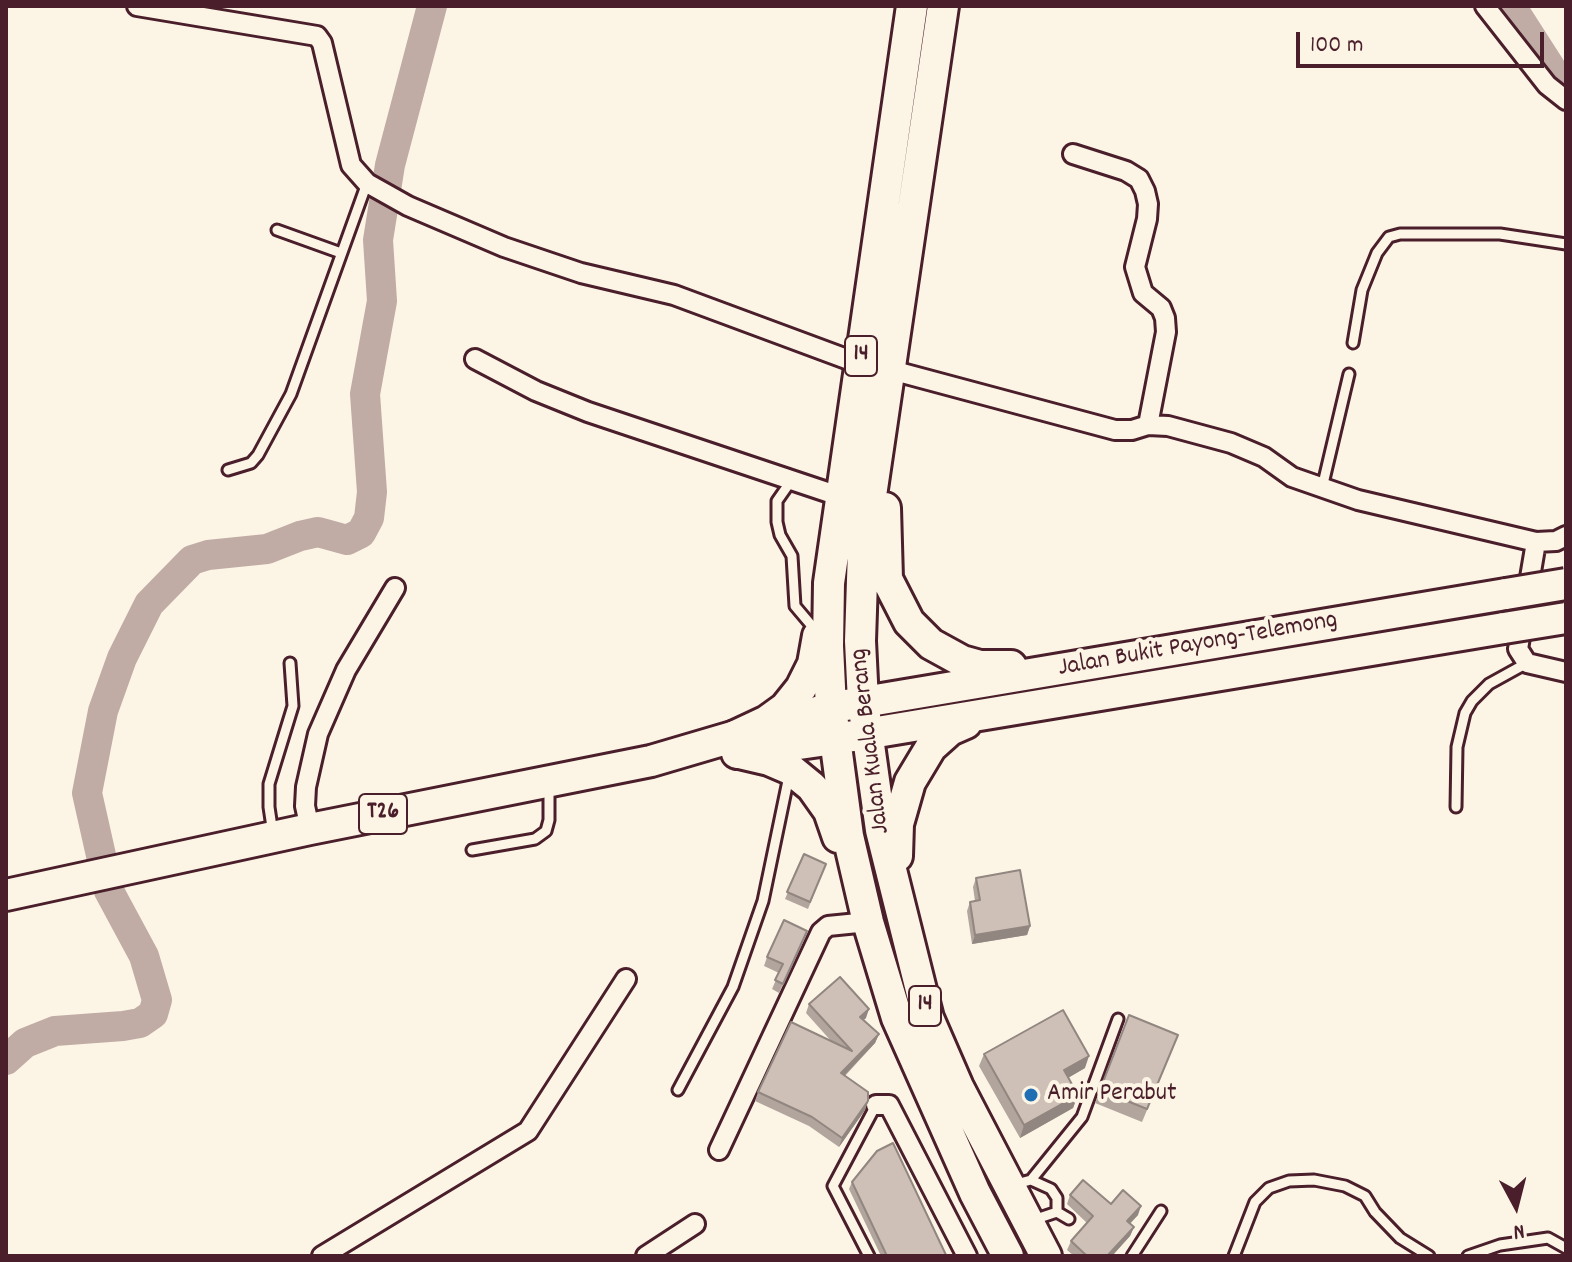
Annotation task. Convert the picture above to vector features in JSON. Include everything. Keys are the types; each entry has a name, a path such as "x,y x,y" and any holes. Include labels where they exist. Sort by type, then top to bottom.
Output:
{"main road":[{"name":"Jalan Kuala Berang","path":"912,6 839,496 829,583 831,708 848,836 868,922 897,1018 975,1193 1003,1247"},
{"name":"Jalan Kuala Berang","path":"943,6 863,550 860,641 863,702 881,830 928,1018 958,1087 1020,1183 1027,1222 1046,1256"},
{"path":"884,410 887,579 909,622 931,644 962,661 980,666 1016,666 1166,651"},
{"path":"829,583 813,664 801,688 785,708 737,744 790,769 812,787 829,811 868,922"},
{"name":"Jalan Bukit Payong-Telemong","path":"737,744 831,708 1566,584"},
{"name":"Jalan Bukit Payong-Telemong","path":"737,744 834,739 867,734 1566,618"},
{"path":"900,914 898,824 910,782 931,747 950,730 987,715"},
{"name":"T26","path":"6,895 310,829 737,744"}],"street":[{"path":"137,6 317,36 322,43 351,165 371,186 408,206 504,247 581,273 674,295 860,364"},
{"path":"1485,6 1547,85 1566,100"},
{"path":"1073,154 1126,171 1139,179 1145,191 1147,219 1135,267 1143,293 1161,308 1166,332 1148,425"},
{"path":"475,359 536,391 588,412 839,496"},
{"path":"891,370 1115,430 1132,430 1148,425 1168,426 1231,443 1264,457 1292,477 1358,500 1536,542 1556,541 1566,536"},
{"path":"1536,542 1517,641 1521,656 1527,663 1563,672"},
{"path":"310,829 305,806 306,787 318,734 346,670 395,588"},
{"path":"719,1150 821,932 828,926 868,922"},
{"path":"322,1256 528,1131 626,979"},
{"path":"876,1105 889,1105 969,1256 1003,1247"},
{"path":"943,1209 975,1193"},
{"path":"646,1256 695,1224"}],"lane":[{"path":"228,470 251,463 258,455 291,394 341,253 371,186"},
{"path":"277,230 341,253"},
{"path":"1353,343 1362,290 1377,253 1389,237 1400,234 1500,234 1566,244"},
{"path":"1322,488 1349,374"},
{"path":"791,481 777,501 777,522 780,535 792,556 795,606 819,635"},
{"path":"274,837 269,784 293,706 290,663"},
{"path":"1456,807 1457,747 1465,713 1489,684 1527,663"},
{"path":"678,1090 733,987 763,901 790,769"},
{"path":"472,850 535,839 546,831 549,782"},
{"path":"1020,1183 1082,1117 1118,1019"},
{"path":"869,1256 833,1186 876,1105"},
{"path":"1234,1256 1255,1202 1269,1188 1289,1181 1314,1180 1345,1186 1365,1196 1375,1212 1400,1238 1429,1256"},
{"path":"1020,1183 1051,1189 1057,1198 1057,1212"},
{"path":"1132,1256 1161,1211"},
{"path":"1027,1222 1057,1212 1069,1219"},
{"path":"1468,1256 1500,1245 1548,1238 1566,1248"}],"building":[{"path":"804,854 826,864 810,902 787,892"},
{"path":"1020,870 1030,926 975,935 970,902 980,900 976,878"},
{"path":"784,920 807,931 783,984 775,980 783,964 767,957"},
{"path":"840,977 869,1009 860,1017 879,1034 841,1073 868,1092 868,1101 842,1138 812,1117 758,1092 791,1022 852,1051 809,1004"},
{"path":"1063,1010 1089,1056 1064,1070 1078,1095 1024,1125 984,1054"},
{"path":"1129,1015 1178,1035 1147,1109 1100,1090"},
{"path":"893,1143 944,1256 887,1256 852,1182 877,1151"},
{"path":"1083,1180 1111,1204 1123,1190 1141,1206 1127,1221 1134,1227 1107,1256 1087,1256 1071,1241 1093,1216 1070,1195"}],"waterway":[{"path":"6,1060 25,1043 55,1031 123,1026 140,1023 153,1014 157,1000 144,956 109,891 87,793 103,711 122,658 149,604 192,560 208,555 267,549 318,532 347,540 361,533 369,518 372,492 365,394 382,301 378,240 390,165 432,6"},
{"path":"1511,6 1556,76 1566,84"}],"place":[{"name":"Amir Perabut","path":"1031,1095"}]}
